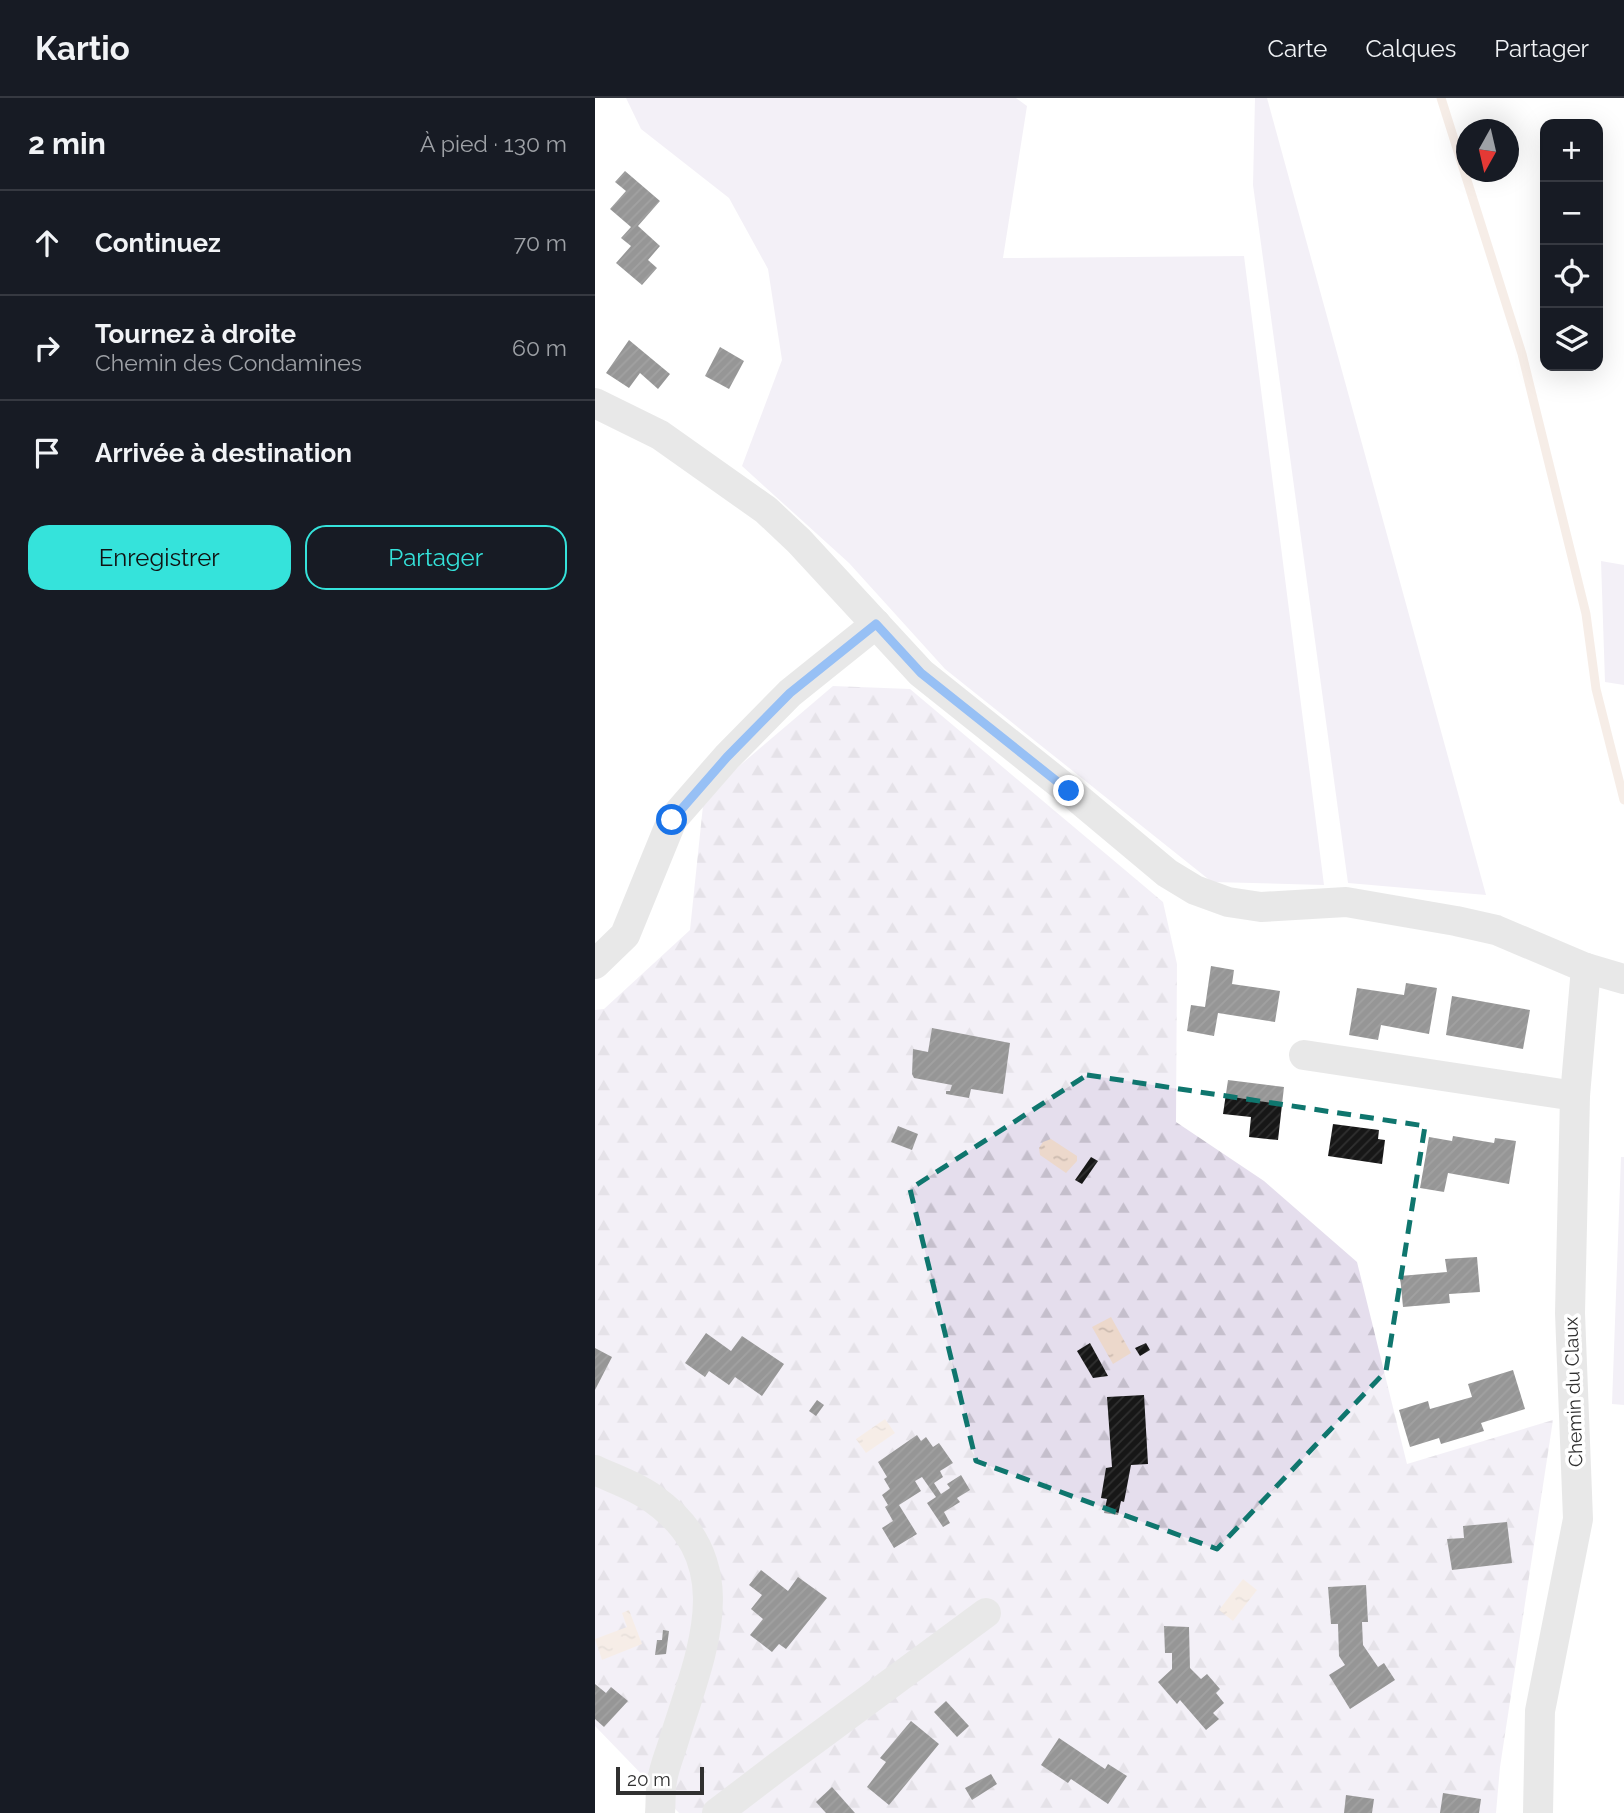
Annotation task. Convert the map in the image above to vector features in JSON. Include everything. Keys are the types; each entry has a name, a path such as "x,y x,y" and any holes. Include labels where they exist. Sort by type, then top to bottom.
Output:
{"street":[{"path":"595,403 660,435 766,510 799,541 921,673 1167,873 1195,890 1228,902 1261,907 1346,902 1456,921 1496,930 1587,968 1624,979"},
{"path":"595,964 625,935 672,820 727,757 790,693 876,624"},
{"name":"Chemin du Claux","path":"1538,1813 1540,1711 1578,1519 1570,1313 1575,1096 1587,968"},
{"path":"1304,1055 1575,1096"},
{"path":"595,1470 651,1497 681,1522 696,1544 708,1577 708,1618 694,1677 662,1781 660,1813"},
{"path":"717,1813 986,1613"}],"highlighted area":[{"path":"1087,1075 1425,1126 1386,1371 1217,1549 976,1461 910,1189"}],"green space":[{"path":"626,98 1016,98 1027,106 1003,258 1244,256 1324,885 1212,882 945,669 849,563 742,466 782,360 768,269 729,198 641,129"},
{"path":"1255,98 1267,98 1486,895 1348,883 1253,185"},
{"path":"1601,561 1624,565 1624,685 1605,682"},
{"path":"833,686 910,689 1163,902 1177,964 1176,1122 1264,1181 1357,1262 1407,1464 1553,1420 1500,1767 1496,1813 679,1813 595,1726 595,1010 604,1009 690,930 704,796"},
{"path":"1621,1157 1624,1157 1624,1405 1612,1404"}],"water":[{"path":"1051,1139 1077,1156 1077,1161 1066,1173 1040,1155 1039,1148 1043,1142"},
{"path":"1111,1317 1131,1353 1113,1364 1092,1327"},
{"path":"885,1419 895,1433 866,1453 856,1439"},
{"path":"1243,1579 1257,1590 1233,1621 1219,1610"},
{"path":"629,1610 642,1644 602,1660 595,1639 627,1627 622,1613"}],"building":[{"path":"625,171 660,201 638,226 660,246 648,260 657,268 642,285 616,263 631,246 621,238 631,227 610,209 626,191 615,182"},
{"path":"629,340 670,374 658,389 640,373 629,388 606,373"},
{"path":"720,347 744,361 729,389 705,376"},
{"path":"1211,966 1234,970 1232,984 1280,991 1275,1022 1218,1013 1214,1036 1187,1031 1191,1005 1205,1007"},
{"path":"1406,983 1437,988 1429,1034 1381,1025 1378,1040 1349,1035 1357,988 1404,995"},
{"path":"1452,996 1530,1010 1523,1049 1446,1035"},
{"path":"932,1028 1010,1043 1003,1094 971,1089 969,1098 946,1094 952,1085 914,1078 913,1049 928,1052"},
{"path":"1228,1080 1284,1087 1278,1140 1249,1137 1251,1117 1223,1114"},
{"path":"1333,1124 1379,1130 1378,1139 1385,1140 1382,1164 1328,1156"},
{"path":"898,1126 918,1134 912,1150 891,1142"},
{"path":"1453,1136 1494,1143 1495,1138 1516,1141 1509,1184 1448,1173 1444,1192 1420,1188 1429,1137 1452,1141"},
{"path":"1091,1157 1098,1161 1082,1184 1075,1180"},
{"path":"1477,1257 1480,1292 1449,1294 1450,1303 1403,1307 1400,1276 1447,1272 1445,1259"},
{"path":"706,1333 731,1351 742,1336 784,1364 762,1396 735,1377 729,1385 709,1371 705,1377 685,1363"},
{"path":"1090,1343 1108,1376 1093,1378 1077,1351"},
{"path":"1146,1343 1150,1350 1140,1356 1135,1348"},
{"path":"595,1348 612,1357 595,1390"},
{"path":"1513,1370 1525,1409 1481,1423 1484,1431 1441,1444 1439,1438 1410,1447 1399,1410 1428,1401 1430,1409 1472,1397 1468,1384"},
{"path":"1144,1395 1148,1464 1131,1465 1124,1502 1121,1501 1118,1515 1104,1513 1107,1499 1101,1498 1106,1468 1112,1467 1107,1397"},
{"path":"817,1400 824,1405 816,1416 809,1411"},
{"path":"917,1435 921,1441 926,1437 933,1447 939,1443 953,1463 940,1471 943,1477 934,1483 941,1494 950,1488 947,1484 961,1475 970,1490 957,1498 960,1502 944,1512 950,1523 943,1527 927,1503 936,1497 922,1477 915,1481 921,1491 899,1505 917,1534 894,1548 882,1528 893,1521 882,1495 890,1489 884,1479 887,1477 878,1462"},
{"path":"1507,1522 1512,1563 1452,1570 1447,1539 1464,1538 1463,1526"},
{"path":"761,1570 788,1591 798,1577 827,1598 786,1649 779,1644 772,1652 750,1635 763,1619 751,1609 762,1595 749,1585"},
{"path":"1366,1585 1368,1622 1362,1622 1363,1645 1378,1667 1384,1663 1395,1680 1350,1709 1329,1675 1345,1665 1339,1656 1338,1624 1331,1624 1328,1587"},
{"path":"1164,1626 1189,1627 1190,1668 1201,1679 1207,1674 1220,1689 1216,1693 1224,1703 1213,1713 1219,1719 1206,1730 1180,1700 1177,1704 1158,1682 1172,1669 1172,1653 1165,1653"},
{"path":"663,1630 669,1631 666,1654 655,1655 657,1640 662,1640"},
{"path":"595,1684 606,1693 611,1687 628,1701 604,1727 595,1719"},
{"path":"946,1701 969,1726 957,1737 934,1712"},
{"path":"911,1721 939,1744 889,1805 867,1787 886,1762 880,1758"},
{"path":"1059,1738 1105,1769 1108,1764 1127,1776 1108,1804 1071,1779 1068,1783 1041,1765"},
{"path":"991,1774 997,1784 972,1800 965,1788"},
{"path":"832,1787 855,1813 826,1813 816,1802"},
{"path":"1443,1793 1481,1799 1479,1813 1440,1813"},
{"path":"1346,1795 1374,1799 1372,1813 1344,1813"}],"waterway":[{"path":"1441,98 1522,354 1586,614 1596,689 1624,800"}],"route":[{"path":"672,820 727,757 790,693 876,624 921,673 1069,791"}]}
